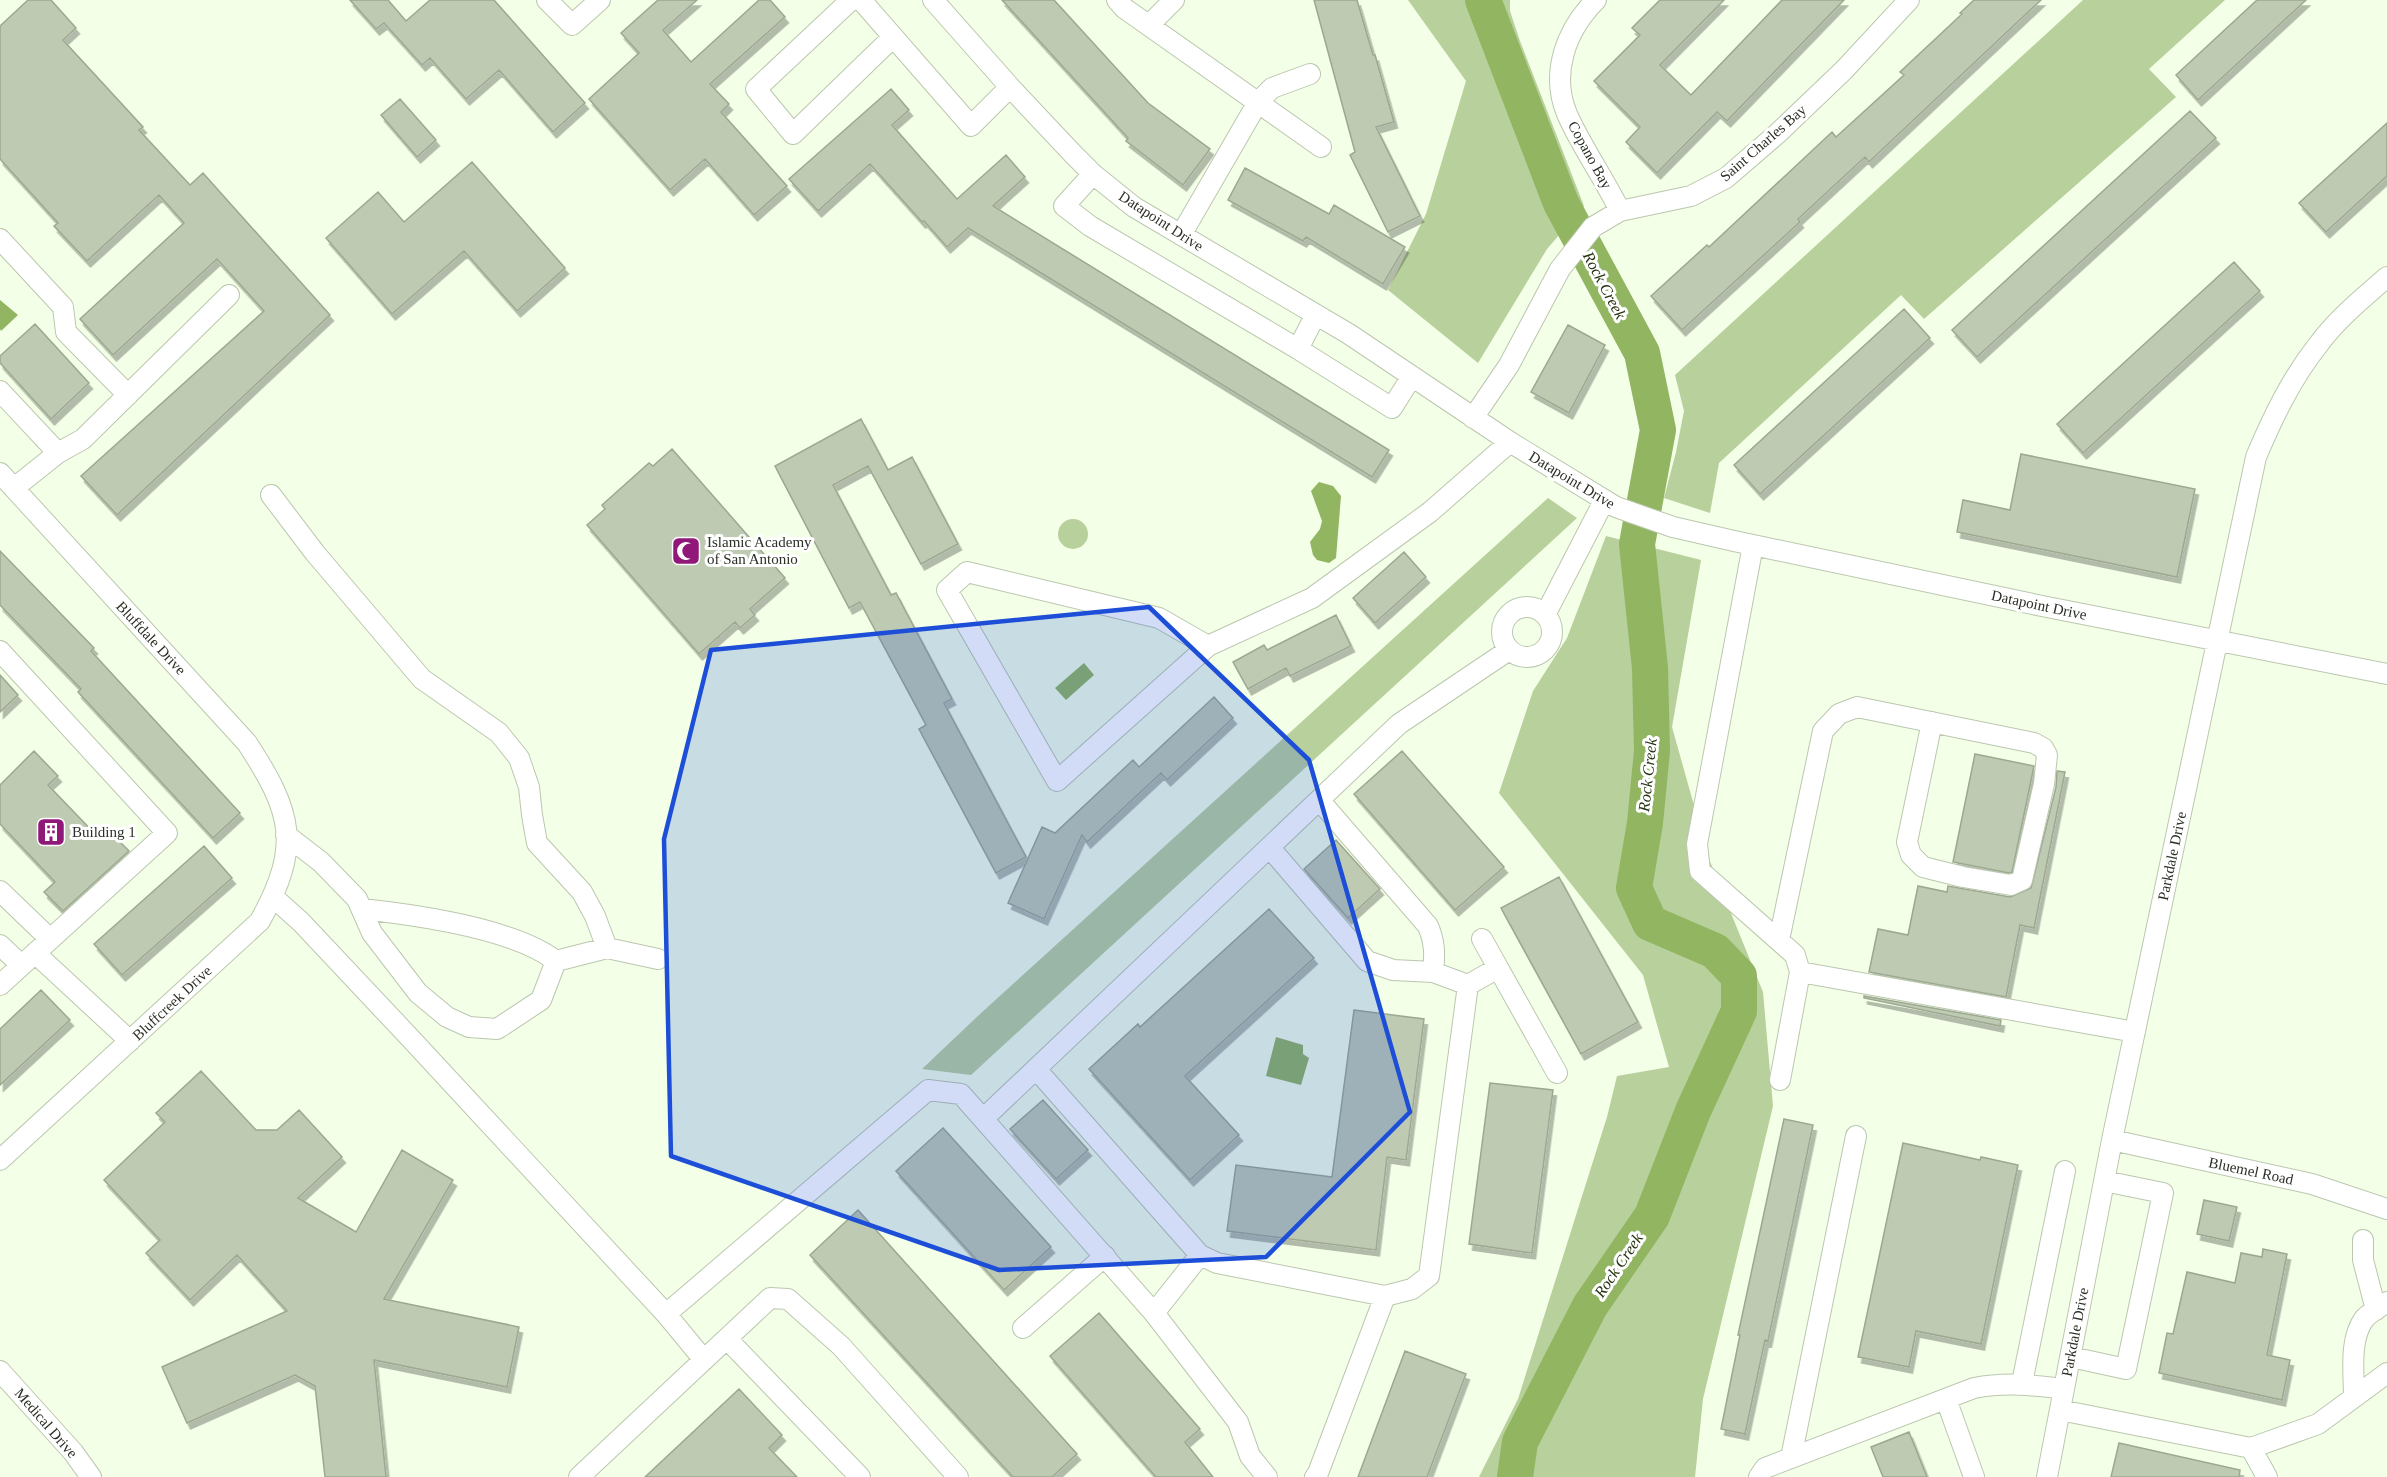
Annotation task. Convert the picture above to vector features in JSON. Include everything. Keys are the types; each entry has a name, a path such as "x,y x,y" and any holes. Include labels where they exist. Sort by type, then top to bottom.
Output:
{"street":[{"path":"547,0 572,25 600,0"},
{"path":"851,0 756,89 793,134 893,37"},
{"path":"861,0 971,126 1010,87"},
{"name":"Datapoint Drive","path":"933,0 1010,87 1094,174 1134,207 1348,334 1473,418 1610,504 1673,526 1753,545 2387,674"},
{"path":"1117,0 1124,8 1321,147"},
{"path":"1149,25 1174,0"},
{"name":"Copano Bay","path":"1596,0 1575,26 1563,51 1560,65 1561,86 1567,112 1620,211"},
{"name":"Saint Charles Bay","path":"1473,418 1509,365 1560,268 1593,227 1620,211 1691,196 1726,178 1836,78 1909,0"},
{"path":"1181,235 1258,102 1272,88 1310,74"},
{"path":"1094,174 1064,206 1074,215 1392,408 1412,376"},
{"path":"0,239 63,307 66,332 128,395"},
{"name":"Parkdale Drive","path":"2047,1477 2112,1140 2249,481 2274,414 2287,391 2319,344 2357,304 2387,277"},
{"path":"5,483 83,439 229,295"},
{"path":"1298,349 1315,316"},
{"path":"0,391 58,453"},
{"path":"1208,646 1159,618 967,572 947,590 1057,781 1208,646 1312,598 1430,512 1510,442"},
{"name":"Bluffdale Drive","path":"5,483 247,743 271,781 285,814"},
{"path":"272,495 315,553 422,679 499,733 519,758 529,787 531,815 537,843 582,892 595,916 607,948"},
{"path":"1545,615 1610,504"},
{"path":"1753,545 1697,844 1700,871 1795,955 1800,972 1780,1080"},
{"path":"1529,607 1545,615 1552,630 1548,647 1542,653 1525,657 1509,650 1502,635 1506,618 1512,612 1529,607"},
{"path":"983,1119 1399,724 1509,650"},
{"path":"0,651 167,833 0,985"},
{"path":"1779,940 1822,731 1839,714 1857,707 1932,722 2034,743 2043,748 2047,755 2044,784 2022,880 2011,885 1963,878 1923,867 1911,855 1907,842 1932,722"},
{"path":"1320,801 1428,926 1434,939 1435,955 1432,972"},
{"name":"Bluffcreek Drive","path":"0,1160 260,921 283,871 285,814"},
{"path":"286,836 321,861 357,899 372,933 418,993 447,1017 469,1027 497,1029 541,1000 556,961"},
{"path":"1270,848 1367,961 1393,970 1432,972 1468,985 1498,968"},
{"path":"0,891 36,952 130,1041"},
{"path":"273,897 301,922 412,1040 666,1314 705,1360"},
{"path":"362,909 405,914 489,932 540,949 556,961"},
{"path":"1482,939 1557,1073"},
{"path":"0,945 36,952"},
{"path":"556,961 607,948 658,959"},
{"path":"1800,972 2135,1032"},
{"path":"1036,1069 1200,1255 1217,1263 1385,1296 1412,1289 1429,1276 1468,985"},
{"path":"666,1314 928,1090 961,1094 1154,1313 1238,1422 1250,1456 1267,1477"},
{"path":"1791,1458 1856,1136"},
{"name":"Bluemel Road","path":"2112,1140 2320,1186 2387,1209"},
{"path":"2022,1383 2065,1171"},
{"path":"2071,1357 2126,1369 2163,1193 2104,1181"},
{"path":"2354,1397 2353,1354 2359,1328 2366,1317 2381,1306 2362,1260 2363,1240"},
{"path":"1154,1313 1200,1255"},
{"path":"1023,1328 1105,1256"},
{"path":"1315,1477 1385,1296"},
{"path":"579,1477 770,1298 788,1299 841,1346 958,1477"},
{"path":"727,1339 860,1477"},
{"name":"Medical Drive","path":"0,1371 73,1452 92,1477"},
{"path":"2060,1410 2251,1448 2318,1424 2387,1372"},
{"path":"1759,1477 1765,1468 1974,1388 1997,1383 2022,1383 2064,1389"},
{"path":"1946,1399 1974,1477"},
{"path":"2251,1448 2267,1477"}],"highlighted area":[{"path":"1149,607 1309,760 1410,1112 1266,1257 999,1270 671,1156 664,839 711,650"}],"shaded area":[{"path":"1408,0 1510,0 1510,11 1520,41 1584,206 1547,249 1478,363 1388,290 1426,214 1466,81"},
{"path":"2083,0 2225,0 2149,69 2176,97 1924,319 1901,295 1719,463 1710,513 1664,498 1684,411 1675,375"},
{"path":"0,300 18,315 1,331 0,329"},
{"path":"1319,482 1333,486 1341,496 1336,558 1329,563 1317,560 1313,555 1310,542 1320,529 1322,521 1311,491"},
{"path":"1548,498 1577,518 971,1075 922,1069 980,1014"},
{"path":"1073,519 1084,523 1088,534 1084,545 1073,549 1062,545 1058,534 1062,523"},
{"path":"1606,536 1701,560 1672,727 1709,859 1763,992 1773,1106 1703,1399 1695,1477 1479,1477 1518,1399 1607,1117 1617,1076 1669,1067 1643,975 1499,793 1533,691 1567,638"},
{"path":"1084,663 1094,675 1066,700 1055,688"},
{"path":"1276,1037 1303,1045 1303,1054 1309,1058 1301,1085 1266,1076"}],"building":[{"path":"28,0 51,0 76,28 63,40 143,127 139,130 190,185 203,173 330,315 117,515 81,476 264,311 217,259 113,355 80,319 184,223 159,195 87,261 54,226 58,223 0,159 0,26"},
{"path":"350,0 388,0 406,21 430,0 494,0 585,103 553,132 499,70 466,99 430,58 422,65 384,23 376,29"},
{"path":"658,0 697,0 663,30 691,62 759,0 770,0 785,17 710,84 729,104 721,112 787,186 754,215 705,159 670,190 589,99 639,53 621,33"},
{"path":"1002,0 1054,0 1148,103 1210,149 1183,185 1126,141 1128,138"},
{"path":"1314,0 1357,0 1373,55 1375,55 1394,122 1376,127 1420,216 1388,232 1350,155 1355,152"},
{"path":"1660,0 1724,0 1660,65 1691,95 1782,0 1844,0 1727,121 1717,112 1657,173 1626,142 1640,127 1594,81 1640,35 1632,28"},
{"path":"1974,0 2041,0 1869,162 1865,157 1798,219 1800,222 1682,330 1651,296 1707,245 1709,247 1832,132 1836,137 1904,75 1900,72"},
{"path":"2257,0 2306,0 2198,100 2176,75"},
{"path":"891,89 909,110 892,125 957,199 1006,155 1025,177 993,206 1389,450 1372,477 968,228 947,247 870,164 818,211 789,179"},
{"path":"400,99 436,140 417,157 381,115"},
{"path":"2190,111 2216,138 1977,357 1952,330"},
{"path":"2387,123 2387,176 2326,232 2299,203"},
{"path":"472,162 565,268 517,311 464,251 392,314 326,238 378,192 404,222"},
{"path":"1245,168 1329,214 1334,205 1405,247 1383,284 1306,237 1303,241 1228,200"},
{"path":"2234,262 2260,291 2083,453 2057,424"},
{"path":"1904,309 1930,338 1760,494 1734,465"},
{"path":"35,324 89,383 51,419 0,363 0,356"},
{"path":"1568,325 1605,345 1569,413 1531,392"},
{"path":"861,419 888,470 912,457 958,544 921,564 868,466 833,485 891,595 896,593 952,699 944,703 1026,857 996,873 919,729 926,725 860,602 849,608 775,466"},
{"name":"Islamic Academy of San Antonio","path":"672,449 785,578 750,609 755,615 740,628 735,622 699,654 587,525 605,509 602,505 649,463 653,466"},
{"path":"2021,454 2195,489 2177,577 1957,532 1963,500 2010,510"},
{"path":"0,551 94,648 91,651 240,813 213,838 78,692 81,689 0,605"},
{"path":"1404,552 1426,577 1375,623 1353,598"},
{"path":"1336,615 1351,646 1290,676 1286,668 1248,689 1233,662 1264,645 1267,650"},
{"path":"0,675 18,695 0,712"},
{"path":"1214,697 1233,718 1167,780 1161,773 1087,842 1082,835 1044,919 1008,903 1042,827 1055,833 1133,760 1139,767"},
{"name":"Building 1","path":"34,751 58,776 48,785 98,837 106,828 129,851 63,911 44,892 55,882 0,824 0,785"},
{"path":"1402,751 1504,867 1455,910 1354,794"},
{"path":"1975,754 2034,766 2012,872 2009,873 1953,862"},
{"path":"2057,771 2065,772 2034,928 2020,925 2006,997 1869,972 1878,929 1908,935 1918,886 1947,892 1948,886 2010,897 2031,888 2056,787"},
{"path":"1336,840 1380,889 1348,918 1304,869"},
{"path":"204,846 232,878 122,975 94,944"},
{"path":"1559,877 1638,1022 1581,1054 1501,908"},
{"path":"1269,909 1314,958 1185,1076 1239,1135 1190,1180 1089,1069 1138,1024 1140,1027"},
{"path":"41,990 70,1020 0,1085 0,1029"},
{"path":"1864,996 2001,1020 2000,1026 1864,998"},
{"path":"1354,1010 1424,1019 1406,1160 1387,1157 1376,1250 1227,1231 1236,1165 1332,1177"},
{"path":"201,1071 256,1130 277,1130 299,1110 342,1157 298,1198 356,1232 402,1150 453,1180 384,1299 519,1327 507,1387 374,1360 386,1477 325,1477 315,1386 295,1375 187,1423 162,1367 287,1311 237,1255 190,1300 146,1253 160,1240 104,1180 165,1122 156,1113"},
{"path":"1490,1083 1553,1090 1532,1253 1469,1244"},
{"path":"1043,1100 1088,1150 1056,1179 1010,1129"},
{"path":"1784,1119 1813,1125 1768,1341 1765,1340 1745,1434 1721,1429 1740,1335 1738,1335"},
{"path":"943,1128 1051,1247 1004,1290 896,1171"},
{"path":"1903,1143 1980,1160 1981,1157 2018,1165 1981,1344 1916,1331 1909,1367 1858,1357"},
{"path":"2204,1200 2237,1207 2229,1241 2197,1234"},
{"path":"858,1210 1077,1454 1052,1477 1013,1477 810,1255"},
{"path":"2263,1249 2287,1254 2267,1355 2290,1360 2282,1400 2159,1373 2167,1333 2173,1334 2187,1272 2235,1283 2241,1253 2262,1257"},
{"path":"1099,1313 1200,1429 1185,1442 1213,1477 1156,1477 1050,1356"},
{"path":"1405,1351 1466,1374 1427,1477 1358,1477"},
{"path":"739,1389 782,1435 769,1448 797,1477 645,1477"},
{"path":"1909,1432 1927,1477 1883,1477 1871,1447"},
{"path":"2119,1443 2240,1470 2239,1477 2111,1477"}],"waterway":[{"name":"Rock Creek","path":"1483,0 1561,203 1642,353 1658,430 1637,544 1650,668 1652,751 1645,823 1634,888 1650,923 1715,951 1739,976 1739,1011 1693,1111 1652,1216 1590,1306 1520,1442 1515,1477"}],"place":[{"name":"Islamic Academy of San Antonio","path":"686,551"},
{"name":"Building 1","path":"51,832"}]}
